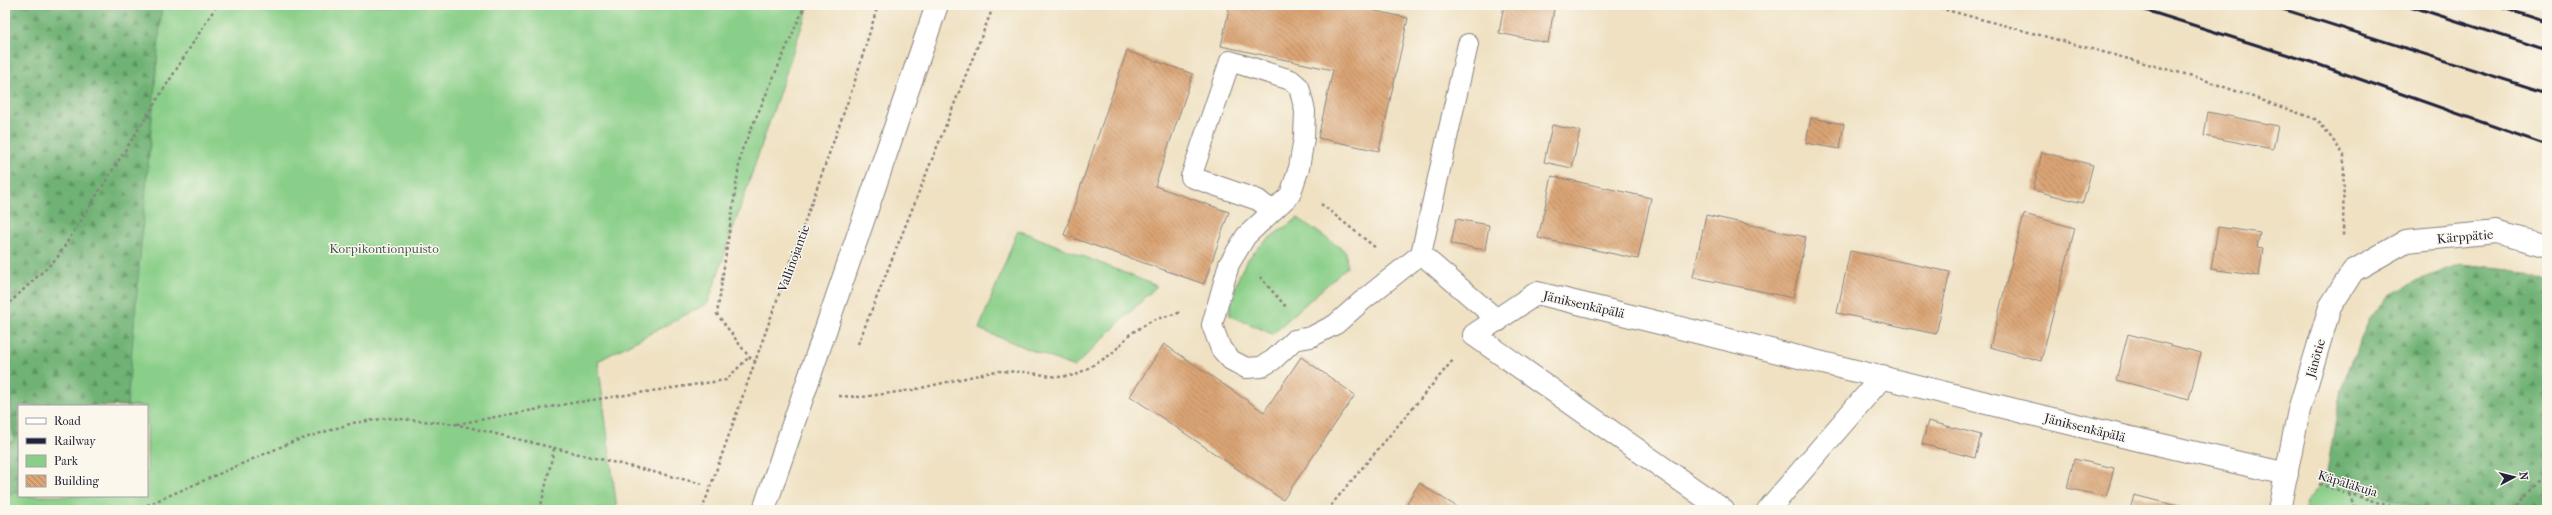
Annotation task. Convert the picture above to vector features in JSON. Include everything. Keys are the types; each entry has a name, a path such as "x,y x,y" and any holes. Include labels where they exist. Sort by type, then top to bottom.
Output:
{"street":[{"path":"764,510 937,5"},
{"name":"Kärppätie","path":"2406,241 2496,232 2547,246"},
{"name":"Jänötie","path":"2279,510 2299,410 2330,307 2353,271 2406,241"},
{"name":"Jäniksenkäpälä","path":"1474,335 1499,321 1537,293 1883,376 2105,432 2287,474"},
{"path":"1474,335 1723,510"},
{"path":"1768,510 1883,376"}],"lane":[{"path":"1272,211 1258,200 1191,178 1230,61 1276,74 1300,86 1305,111 1304,138 1299,168 1290,195 1246,236 1237,250 1229,264 1212,325 1221,349 1230,360 1246,368 1262,367 1273,360 1294,340 1312,338 1336,324 1402,268 1421,254 1468,44"},
{"path":"1421,254 1499,321"}],"path":[{"path":"5,307 57,258 217,5"},
{"path":"756,362 749,357 718,314 742,152 805,5"},
{"name":"Vallinojantie","path":"702,510 854,84 878,5"},
{"path":"856,351 994,5"},
{"path":"1928,5 2196,77 2318,120 2344,155 2345,219 2341,263 2353,271"},
{"path":"1294,182 1402,268"},
{"path":"1237,250 1312,338"},
{"path":"839,396 862,398 912,390 996,371 1024,372 1058,377 1076,375 1112,354 1130,334 1153,320 1189,311 1215,313"},
{"path":"1327,510 1474,335"},
{"path":"455,424 572,403 726,380 749,357"},
{"path":"836,403 842,388"},
{"path":"136,510 292,442 353,423 389,418 455,424 703,484"},
{"path":"540,510 554,449"},
{"path":"2513,510 2547,470"},
{"name":"Käpäläkuja","path":"2287,474 2402,510"},
{"path":"2348,494 2356,510"}],"green space":[{"path":"5,5 809,5 148,405 18,405 18,491 5,497 5,447 14,441 9,383 5,380"},
{"name":"Korpikontionpuisto","path":"162,5 809,5 708,303 598,361 617,510 5,510 5,497 18,491 18,497 148,497 148,405 127,405"},
{"path":"1298,218 1346,252 1347,267 1272,334 1229,315 1238,280 1243,267 1250,257 1258,247 1269,238"},
{"path":"1018,230 1157,286 1074,367 979,329"},
{"path":"2461,264 2510,269 2547,283 2547,510 2428,510 2326,478 2341,389 2369,319 2390,295 2419,280"},
{"path":"5,380 9,383 14,441 5,444"},
{"path":"2326,478 2428,510 2304,510 2306,502"}],"building":[{"path":"1230,5 1348,5 1408,18 1379,151 1318,138 1333,70 1221,46"},
{"path":"1504,5 1535,5 1554,9 1548,43 1499,33"},
{"path":"1127,51 1193,74 1155,186 1229,212 1204,284 1064,235"},
{"path":"2208,112 2278,126 2273,149 2204,136"},
{"path":"1811,118 1844,124 1840,149 1806,143"},
{"path":"1552,125 1580,131 1572,168 1544,162"},
{"path":"2042,152 2093,165 2083,203 2033,190"},
{"path":"1552,176 1651,198 1638,259 1538,238"},
{"path":"2024,214 2075,228 2041,361 1990,347"},
{"path":"1706,215 1806,237 1793,298 1693,277"},
{"path":"1456,219 1489,225 1485,250 1451,244"},
{"path":"2218,227 2260,233 2257,247 2263,248 2259,276 2211,269"},
{"path":"1850,251 1950,272 1936,334 1837,313"},
{"path":"2128,334 2201,353 2189,399 2116,380"},
{"path":"1164,344 1264,412 1301,357 1355,395 1283,500 1130,396"},
{"path":"1928,421 1981,435 1975,458 1922,444"},
{"path":"2074,459 2114,468 2106,497 2067,488"},
{"path":"1419,483 1462,510 1403,510"},
{"path":"2134,495 2189,509 2189,510 2130,510"}],"railway":[{"path":"2129,5 2311,62 2547,145"},
{"path":"2270,5 2547,93"},
{"path":"2407,5 2547,50"},
{"path":"2494,5 2547,22"}]}
